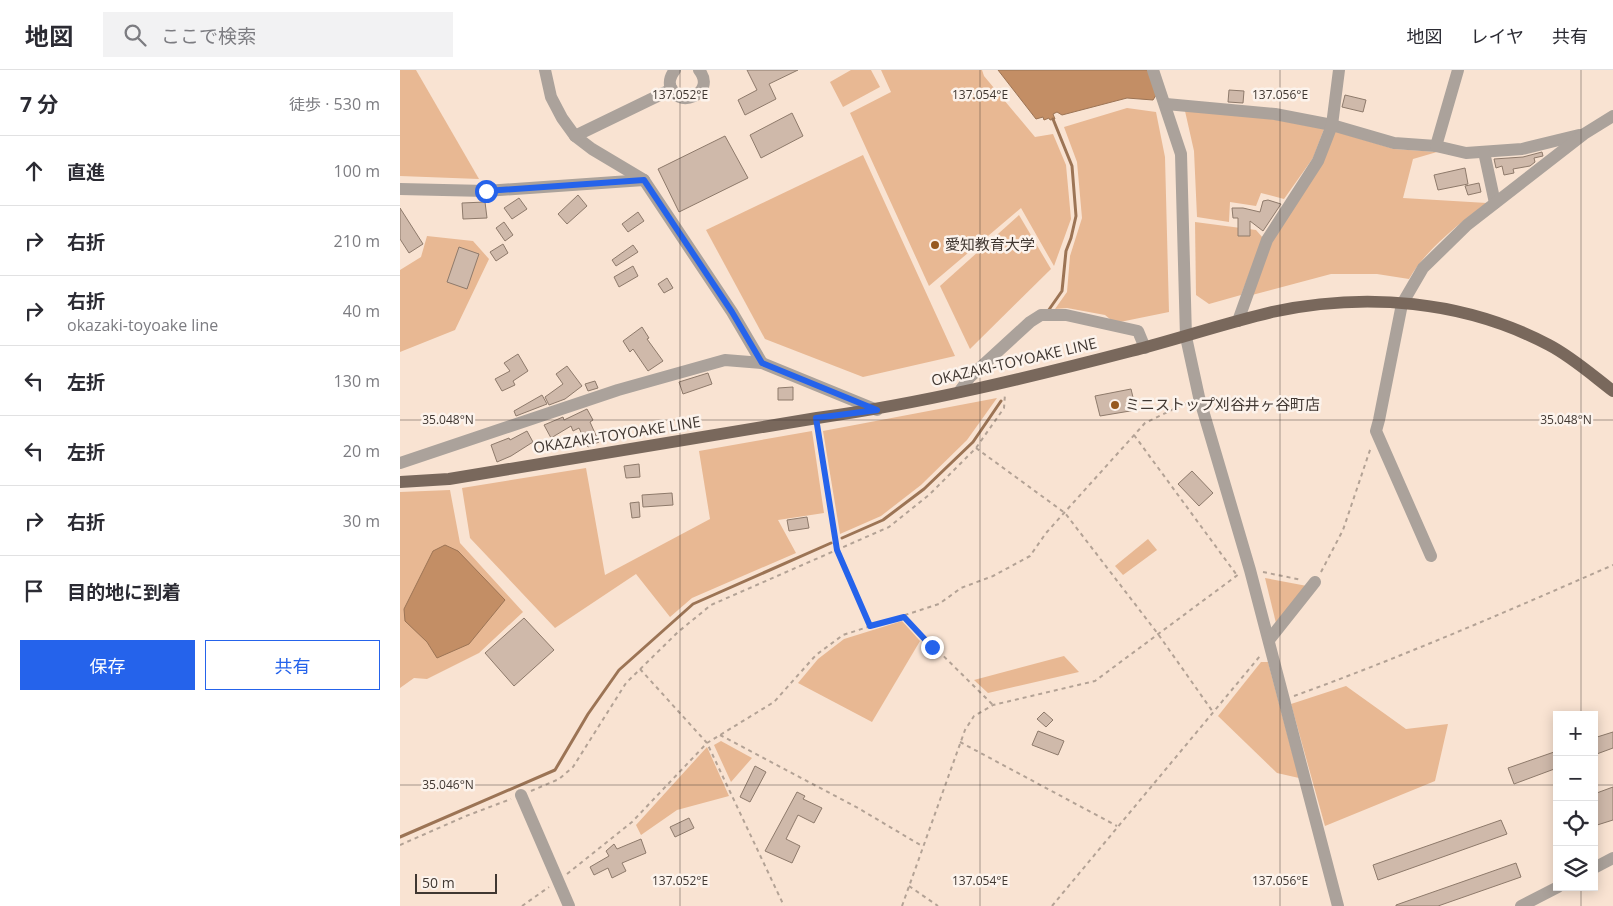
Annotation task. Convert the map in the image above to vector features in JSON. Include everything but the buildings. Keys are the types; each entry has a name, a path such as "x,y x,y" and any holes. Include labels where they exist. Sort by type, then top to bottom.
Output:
{"main road":[{"name":"OKAZAKI-TOYOAKE LINE","path":"400,482 459,477 816,418 877,410 1006,383 1145,348 1273,312 1351,302 1402,304 1455,310 1504,324 1566,355 1613,391"}],"street":[{"path":"545,70 551,97 562,118 575,136 592,149 644,180 732,312 762,363"},
{"path":"675,70 670,78 672,89 684,98 694,96 702,89 703,79 699,70"},
{"path":"1153,70 1166,104 1181,154 1186,337 1199,397 1250,570 1338,906"},
{"path":"1238,321 1267,240 1318,160 1332,125 1339,70"},
{"path":"1436,146 1458,70"},
{"path":"575,136 672,89"},
{"path":"1166,104 1275,114 1332,125 1394,143 1436,146 1466,153 1522,149 1584,134"},
{"path":"1431,556 1376,431 1380,420 1402,304 1423,268 1466,225 1584,134 1613,116"},
{"path":"1484,152 1495,203"},
{"path":"400,189 486,191 644,180"},
{"path":"959,392 970,377 1030,322 1041,315 1066,315 1138,331 1145,348"},
{"path":"400,464 627,387 725,360 762,363 877,410"},
{"path":"1270,644 1316,582"},
{"path":"521,795 569,906"},
{"path":"1598,866 1613,858"},
{"path":"1521,906 1553,890"}],"path":[{"path":"400,845 466,816 560,779 573,767 626,683 710,604 889,527 930,494 976,448 1004,408 1006,383"},
{"path":"522,906 558,881 632,822 707,743 774,702 816,655 843,635 904,617 939,604 961,588 993,576 1030,556 1046,533 1145,423 1199,397"},
{"path":"816,418 837,550 870,626"},
{"path":"902,906 960,742 974,716 992,705 1095,681 1236,574 1250,570 1316,582 1343,530 1376,431"},
{"path":"1134,434 1236,574"},
{"path":"976,448 1065,513 1158,634 1213,712"},
{"path":"1285,700 1363,671 1613,565"},
{"path":"904,617 992,705"},
{"path":"1052,906 1270,644"},
{"path":"640,669 707,743 784,906"},
{"path":"720,736 858,808 922,847"},
{"path":"960,742 1118,826"},
{"path":"909,886 938,906"}],"shaded area":[{"path":"400,70 416,70 479,179 400,176"},
{"path":"851,70 871,70 880,87 843,107 830,82"},
{"path":"881,70 982,70 984,76 1035,137 1053,134 1066,165 1071,219 1054,266 1021,208 929,286 850,113 891,92"},
{"path":"998,70 1149,70 1158,92 1153,100 1127,98 1062,115 1057,112 1053,114 1055,119 1050,120 1049,118 1044,120 1043,117 1036,119"},
{"path":"1127,108 1156,112 1165,157 1169,312 1115,323 1105,315 1067,308 1055,309 1067,292 1070,256 1082,218 1077,162 1064,127"},
{"path":"1185,111 1272,119 1324,129 1313,158 1284,199 1261,193 1256,206 1230,202 1229,222 1197,217 1194,151"},
{"path":"1334,131 1394,149 1437,152 1413,159 1403,198 1487,203 1434,247 1409,279 1377,274 1331,274 1252,295 1272,241"},
{"path":"863,155 955,356 863,377 765,339 706,230"},
{"path":"1019,215 1051,269 970,349 940,286"},
{"path":"1195,222 1256,230 1263,238 1241,295 1209,304 1196,295"},
{"path":"427,236 473,241 489,259 455,330 400,352 400,270 421,257"},
{"path":"997,398 967,440 921,485 881,516 840,534 823,431"},
{"path":"812,431 824,513 778,520 796,553 692,598 670,617 636,574 555,628 470,538 462,488 586,468 605,575 710,519 699,451"},
{"path":"450,490 460,543 523,612 479,653 427,679 414,678 400,688 400,492"},
{"path":"1148,539 1157,550 1123,575 1115,566"},
{"path":"445,545 458,551 505,600 469,644 437,658 427,642 405,621 404,609 433,551"},
{"path":"1265,578 1307,586 1276,623"},
{"path":"902,621 920,641 872,722 798,683 818,659 844,639"},
{"path":"1064,656 1079,672 988,693 974,680"},
{"path":"1261,662 1268,662 1299,778 1277,773 1218,716"},
{"path":"1346,686 1406,729 1448,724 1435,781 1325,826 1291,704"},
{"path":"721,741 752,758 731,782 714,745"},
{"path":"707,747 729,796 677,810 641,835 636,825"}],"waterway":[{"path":"1048,311 1062,291 1066,251 1076,216 1072,166 1053,119"},
{"path":"842,538 883,520 924,489 973,442 1001,401"},
{"path":"400,837 555,770 588,714 619,670 693,604 831,543"}],"place":[{"name":"愛知教育大学","path":"935,245"},
{"name":"ミニストップ刈谷井ヶ谷町店","path":"1115,405"}],"route":[{"path":"486,191 644,180 732,312 762,363 877,410 816,418 837,550 870,626 904,617 932,647"}]}
